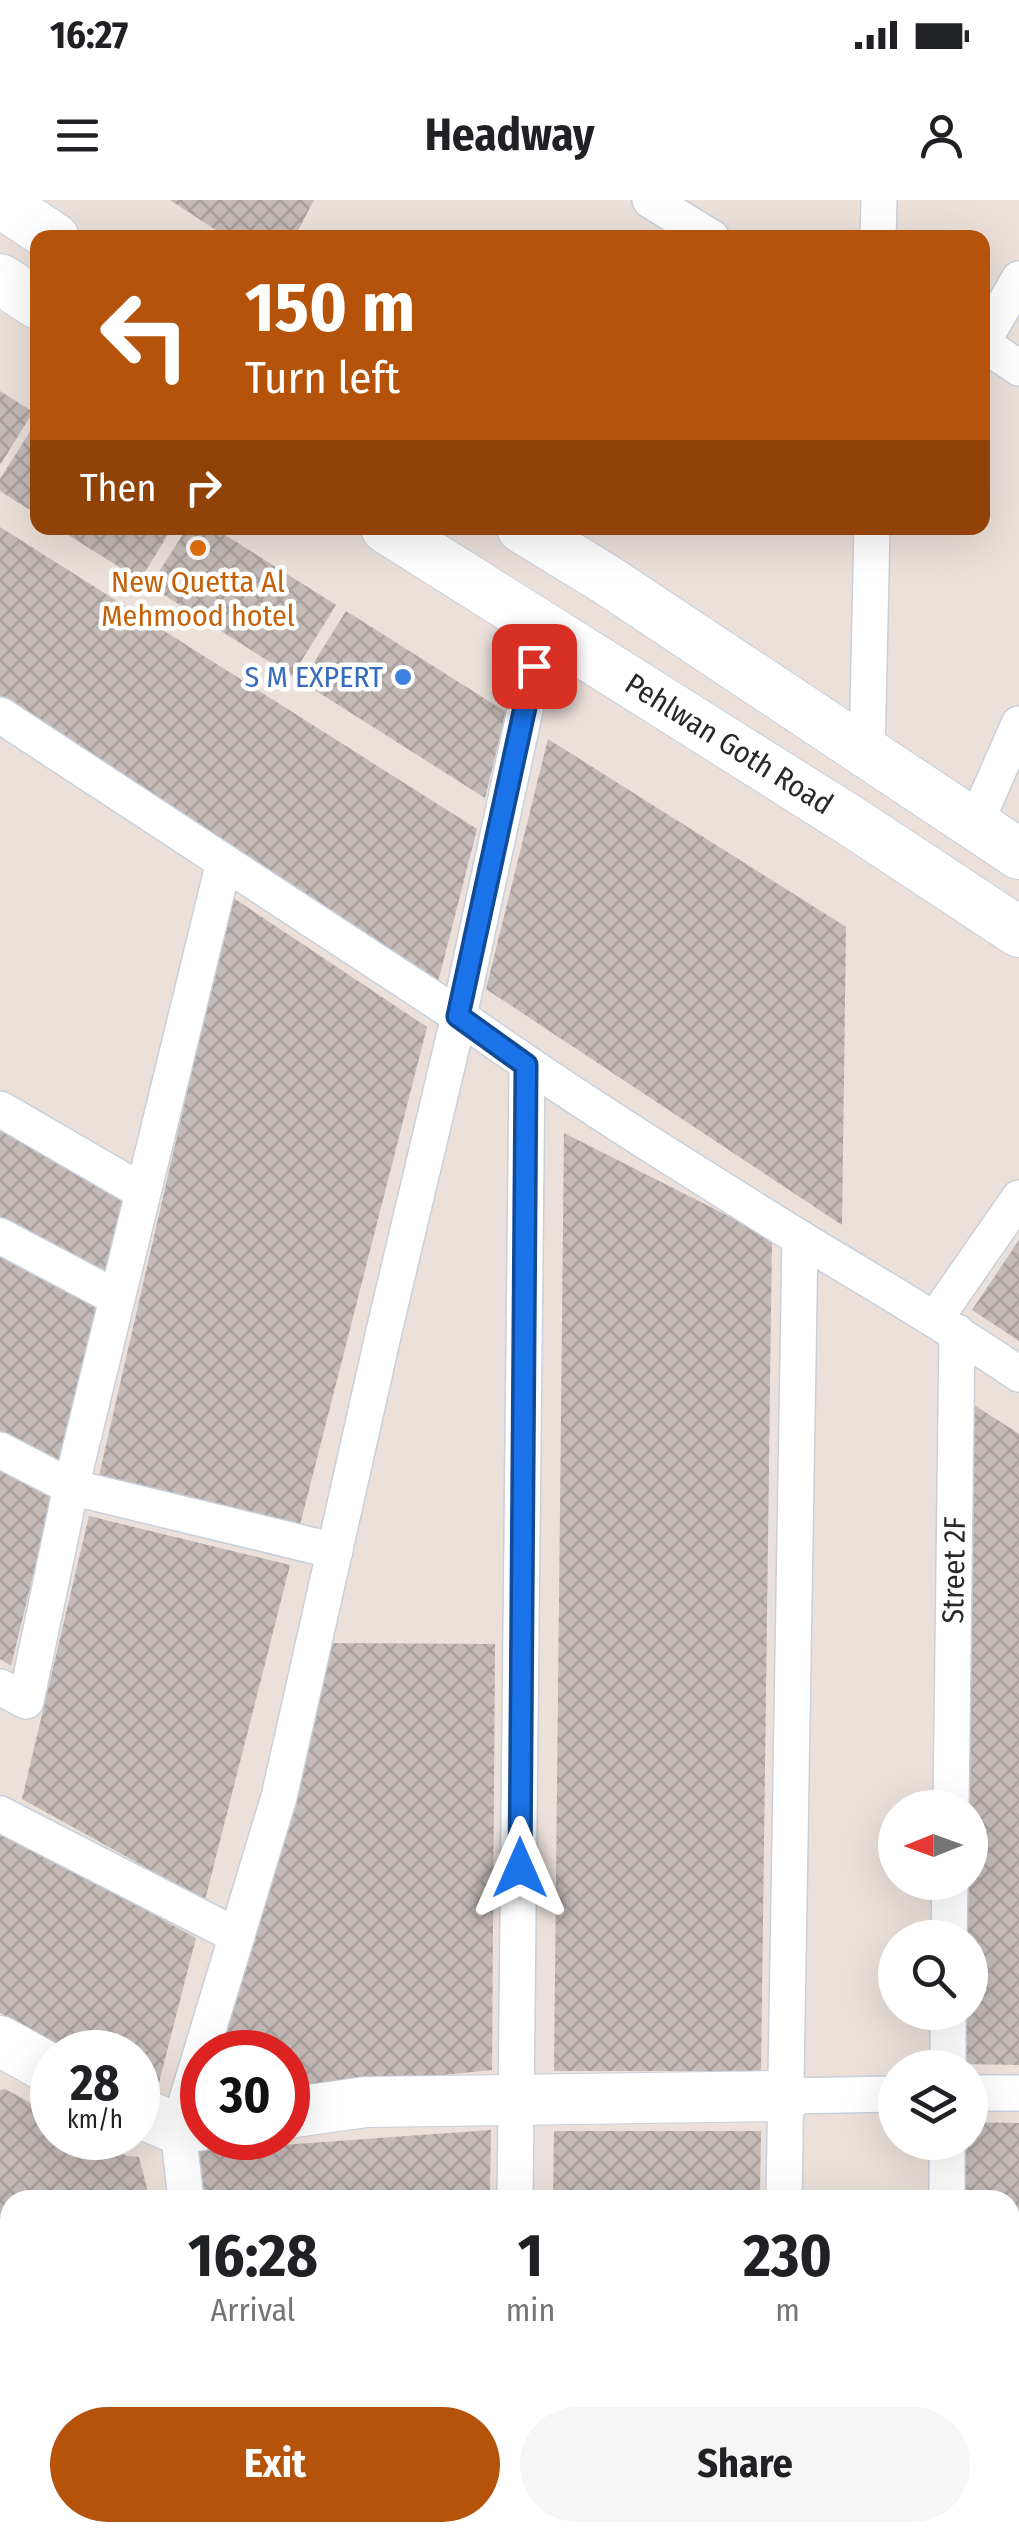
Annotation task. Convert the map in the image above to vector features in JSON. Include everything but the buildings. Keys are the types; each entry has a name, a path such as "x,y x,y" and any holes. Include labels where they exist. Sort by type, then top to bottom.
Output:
{"main road":[{"path":"0,202 42,230"},
{"path":"0,279 30,299"},
{"name":"Pehlwan Goth Road","path":"397,535 854,823 1019,932"},
{"path":"534,535 608,580 1019,854"},
{"path":"0,2041 30,2058"},
{"path":"310,2110 366,2102 787,2096"}],"street":[{"path":"650,200 699,230"},
{"path":"878,200 878,230"},
{"path":"990,329 1019,280"},
{"path":"990,348 1019,368"},
{"path":"867,753 872,535"},
{"path":"184,2190 173,2122 237,1936 279,1797 543,628"},
{"path":"0,715 458,1016 526,1065 1019,1374"},
{"path":"975,824 1019,724"},
{"path":"0,1686 26,1701 71,1487 224,862"},
{"path":"516,2190 526,1065"},
{"path":"0,1109 143,1192"},
{"path":"946,1326 1019,1198"},
{"path":"0,1236 118,1298"},
{"path":"784,2190 800,1238"},
{"name":"Street 2F","path":"946,1326 951,1790"},
{"path":"0,1450 71,1487 334,1551"},
{"path":"0,1814 237,1936"},
{"path":"988,2093 1019,2093"},
{"path":"787,2096 878,2094"},
{"path":"947,2160 947,2190"}],"place":[{"name":"New Quetta Al Mehmood hotel","path":"198,548"},
{"name":"S M EXPERT","path":"403,677"}],"route":[{"path":"520,1868 526,1065 458,1016 534,666"}]}
